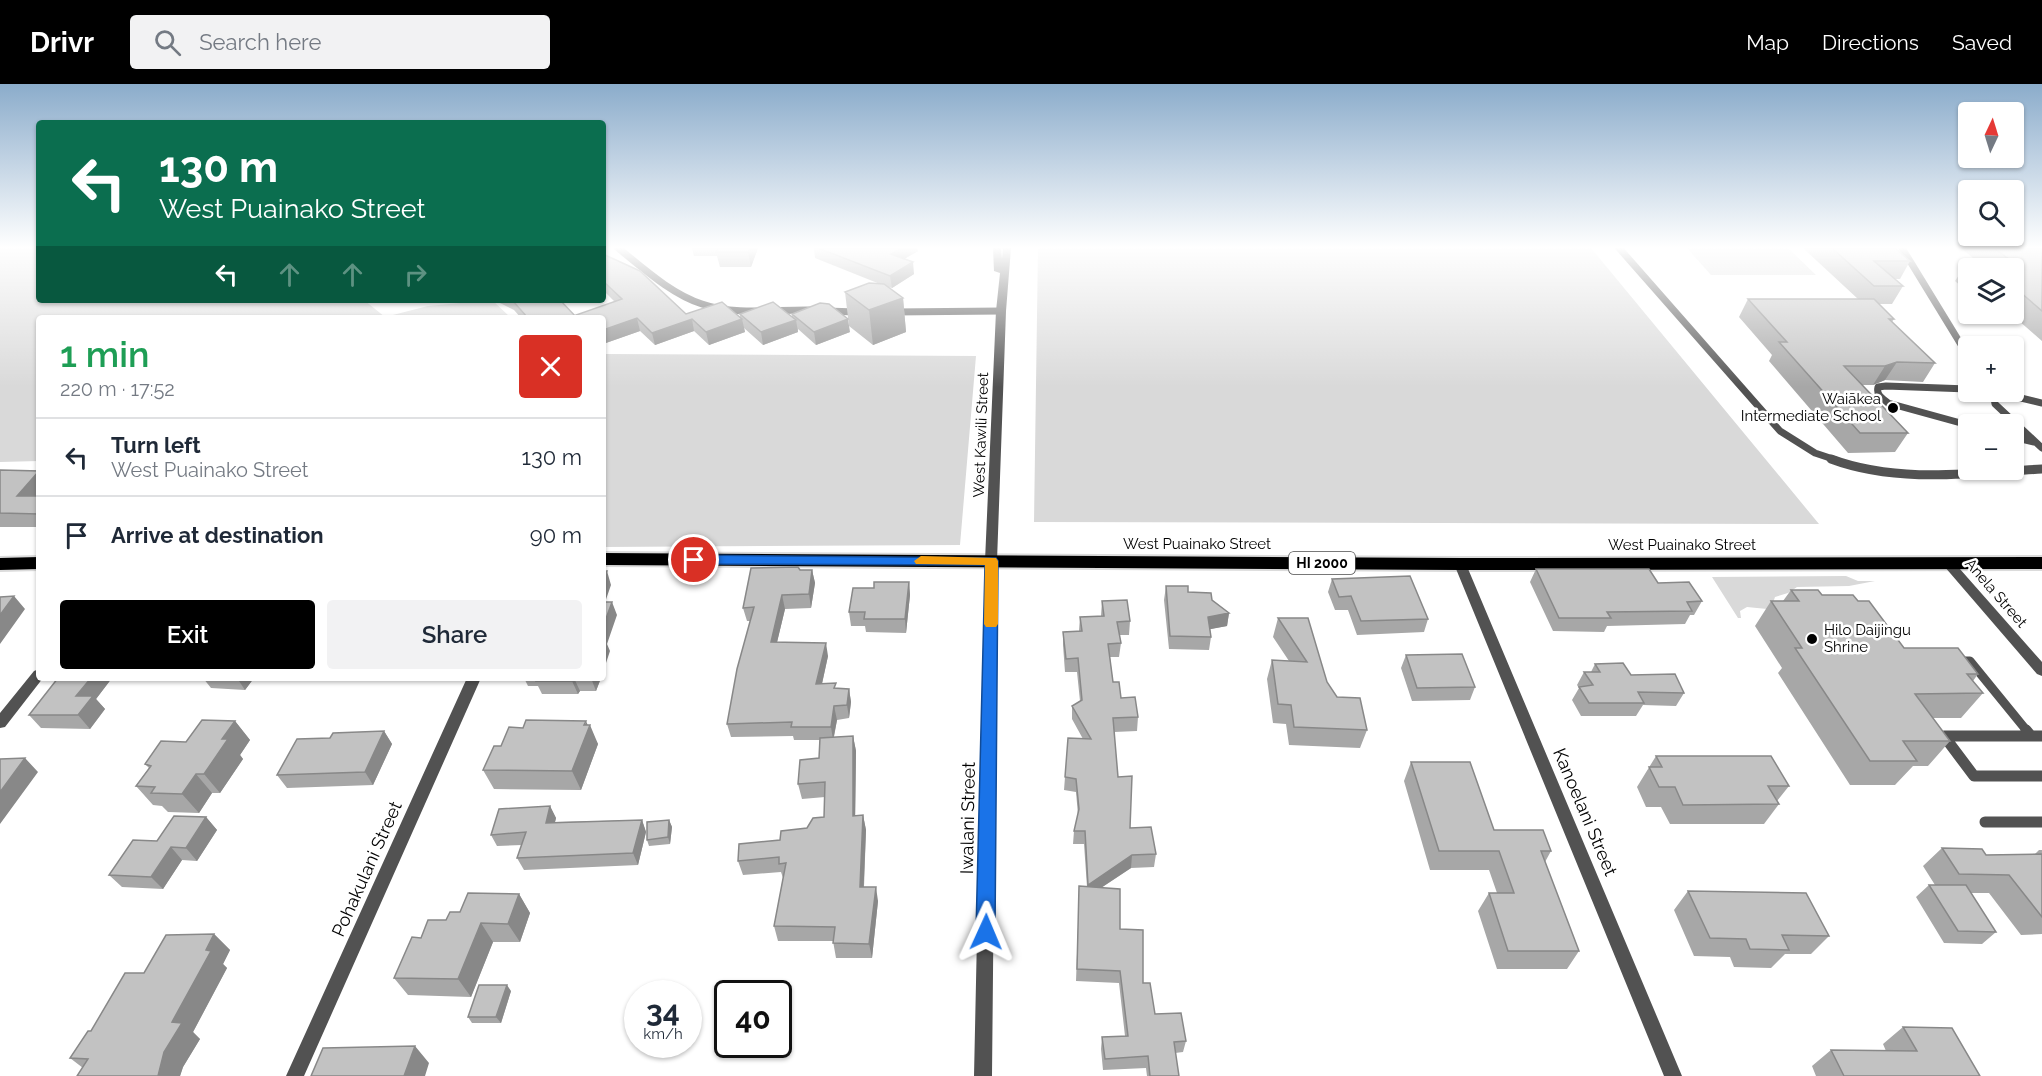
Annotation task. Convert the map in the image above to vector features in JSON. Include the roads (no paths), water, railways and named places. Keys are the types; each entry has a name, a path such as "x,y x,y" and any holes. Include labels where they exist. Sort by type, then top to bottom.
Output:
{"highway":[{"name":"West Puainako Street","path":"606,559 1460,564 2042,563"},
{"path":"0,564 36,563"}],"street":[{"name":"West Kawili Street","path":"1000,294 1001,311"},
{"name":"West Kawili Street","path":"991,561 1002,294"},
{"name":"Iwalani Street","path":"983,1076 991,561"},
{"name":"Anela Street","path":"1948,563 2042,671"},
{"name":"Kanoelani Street","path":"1460,564 1673,1076"},
{"path":"0,723 36,678"},
{"name":"Pohakulani Street","path":"295,1076 473,681"}],"lane":[{"path":"683,294 709,307 862,312"},
{"path":"1660,294 1785,435 1817,454 1851,467 1887,473 1923,474 2042,469"},
{"path":"1930,294 1958,340"},
{"path":"885,312 1001,311"},
{"path":"1958,389 1886,386 1878,387 1877,391 1888,404 1958,422"},
{"path":"2024,399 2042,404"},
{"path":"1995,402 2039,445"},
{"path":"2024,440 2039,445"},
{"path":"1950,661 1970,661 2037,736"},
{"path":"2037,736 1944,736 1974,776 2042,776"},
{"path":"1985,822 2042,822"}],"place":[{"name":"Waiākea Intermediate School","path":"1893,408"},
{"name":"Hilo Daijingu Shrine","path":"1812,639"}]}
